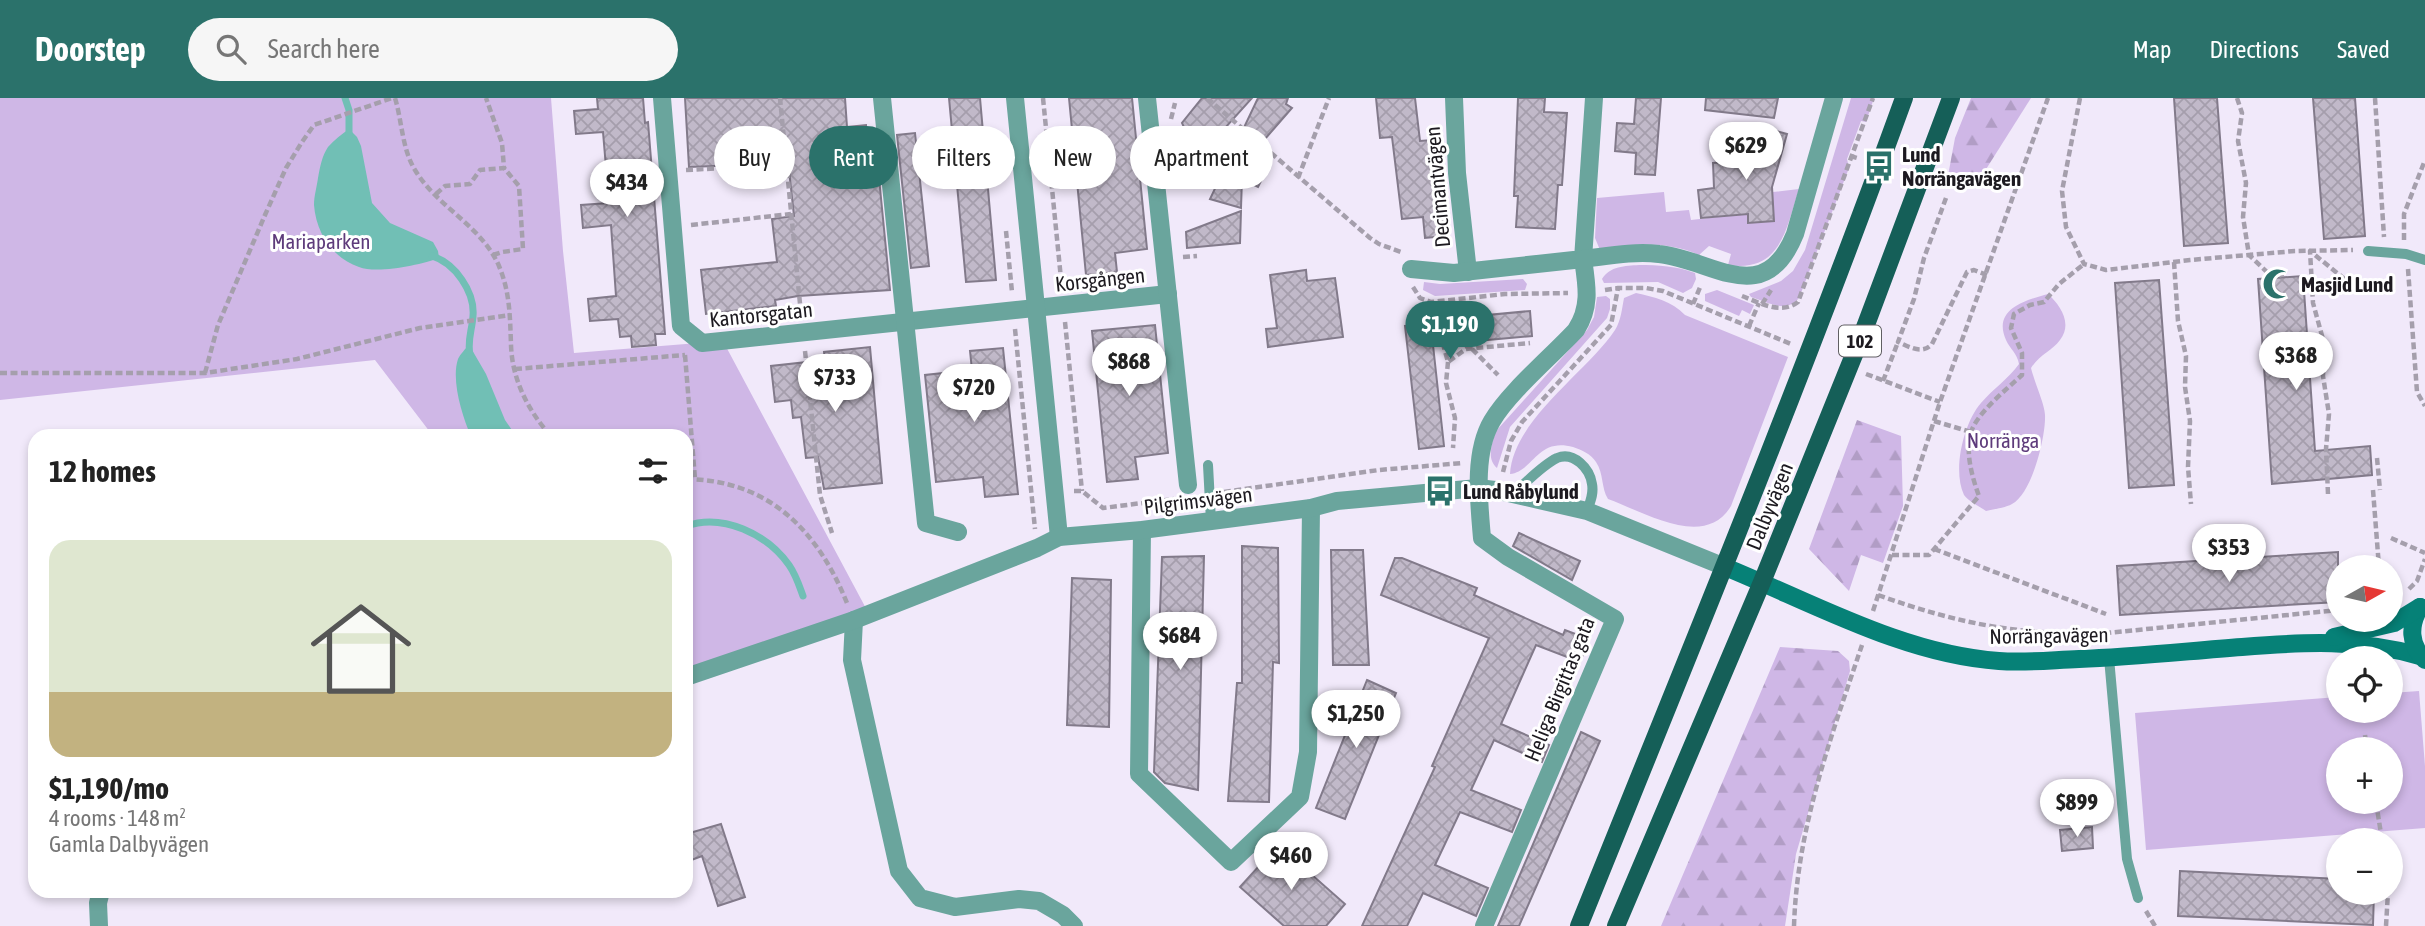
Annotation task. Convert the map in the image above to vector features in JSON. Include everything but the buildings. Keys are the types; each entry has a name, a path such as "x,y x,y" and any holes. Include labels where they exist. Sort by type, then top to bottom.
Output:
{"main road":[{"name":"Dalbyvägen","path":"1579,926 1725,567 1822,319 1904,98"},
{"name":"Dalbyvägen","path":"1616,926 1762,582 1864,330 1951,98"}],"street":[{"name":"Kantorsgatan","path":"662,98 681,326 702,343 1037,308"},
{"path":"882,98 926,523 958,532"},
{"path":"1015,98 1059,537"},
{"name":"Korsgången","path":"1147,98 1188,485"},
{"name":"Decimantvägen","path":"1454,98 1457,173 1468,272"},
{"path":"1487,489 1481,461 1491,423 1504,405 1576,330 1586,309 1588,292 1583,259 1594,98"},
{"path":"1412,270 1441,274 1468,272 1639,253 1683,258 1729,275 1755,274 1770,268 1785,254 1795,234 1834,98"},
{"name":"Korsgången","path":"1037,308 1168,294"},
{"name":"Pilgrimsvägen","path":"693,675 854,621 1059,537 1143,530 1311,508 1336,501 1487,489 1514,493 1587,511 1725,567"},
{"name":"Heliga Birgittas gata","path":"1484,926 1615,619 1508,557 1482,538 1487,489"},
{"path":"1143,530 1139,775 1231,862 1300,797 1308,752 1311,508"},
{"name":"Norrängavägen","path":"1725,567 1868,627 1970,658 2030,662 2306,642 2397,649 2423,658"},
{"path":"2422,605 2414,616 2412,637 2423,658"},
{"name":"Norrängavägen","path":"2306,642 2394,622 2422,605"},
{"path":"854,621 852,660 899,871 920,898 955,907 1019,899 1039,901 1063,915 1074,926"},
{"path":"99,898 99,926"}],"lane":[{"path":"2368,251 2406,254 2425,260"},
{"path":"1514,493 1555,460 1568,457 1580,462 1591,477 1593,493 1587,511"},
{"path":"1208,465 1211,521"},
{"path":"2109,658 2127,859 2138,898"}],"path":[{"path":"205,373 218,325 286,168 314,125 393,98 410,159 419,176 473,229 493,255 503,279 510,315 515,369 525,399 546,429"},
{"path":"486,98 502,143 504,168 519,186 523,250 502,251 493,255"},
{"path":"780,98 783,126"},
{"path":"1207,98 1370,238 1408,255 1413,285 1420,298 1438,301 1505,294 1588,292"},
{"path":"1298,178 1329,98"},
{"path":"1857,158 1850,156 1873,98"},
{"path":"1794,926 1805,828 1823,761 1940,402 2048,98"},
{"path":"2080,98 2062,191 2066,227 2084,264 2106,270 2249,255 2368,251"},
{"path":"2236,98 2242,113 2238,141 2246,183 2243,216 2249,255 2269,274 2281,274 2283,277"},
{"path":"2375,98 2385,252"},
{"path":"2425,160 2404,214 2403,233 2416,384 2419,398 2425,406"},
{"path":"436,194 445,186 470,184 480,170 504,168"},
{"path":"668,171 714,169"},
{"path":"788,189 820,495 832,533"},
{"path":"1883,381 1914,299 1924,258 1946,198"},
{"path":"673,227 791,214"},
{"path":"2310,251 2352,285 2364,285"},
{"path":"2310,251 2313,303 2324,344 2323,376 2329,414 2326,449 2328,494"},
{"path":"2174,262 2178,321 2186,356 2191,504"},
{"path":"1892,555 1928,555 1979,496 1969,471 1971,432 1981,417 2022,374 2022,353 2011,328 2014,314 2029,305 2044,302 2084,264"},
{"path":"1898,342 1922,350 1927,349 1966,272 1974,270 1987,275"},
{"path":"1487,489 1522,422 1611,325 1618,288 1662,291 1795,345"},
{"path":"1438,301 1448,362 1446,383 1455,418 1453,448"},
{"path":"1749,326 1759,303"},
{"path":"0,373 205,373 297,359 384,336 510,315"},
{"path":"691,429 685,355 693,336"},
{"path":"1448,362 1462,351 1471,348 1530,342"},
{"path":"1471,348 1497,375"},
{"path":"515,369 685,355"},
{"path":"1866,374 1940,402"},
{"path":"1934,421 1971,432"},
{"path":"693,454 695,479 723,483 748,491 771,503 799,525 827,560 854,621"},
{"path":"2377,457 2380,490"},
{"path":"1031,496 1082,491 1104,508 1379,470 1481,461"},
{"path":"2373,490 2378,555"},
{"path":"2391,538 2425,553"},
{"path":"1934,549 2106,614"},
{"path":"2403,594 2417,581 2425,559"},
{"path":"1878,595 1931,613 1987,627 2071,634 2162,628 2326,611"},
{"path":"2386,926 2387,905"}],"green space":[{"name":"Mariaparken","path":"0,98 551,98 574,353 723,341 869,614 693,667 693,429 428,429 375,360 0,400"},
{"path":"1851,98 1874,98 1866,122 1861,121 1847,159 1849,168 1799,298 1794,303 1783,306 1751,297 1749,294 1781,281 1793,271 1805,250"},
{"path":"1971,98 2031,98 1983,174 1960,185 1947,181 1955,138"},
{"path":"1799,189 1785,233 1778,245 1760,262 1746,266 1728,265 1731,254 1709,246 1699,255 1662,245 1600,250 1595,238 1597,198 1664,192 1666,212 1689,210 1691,220 1734,215 1744,199 1748,222 1773,221 1773,192"},
{"path":"1639,265 1681,269 1695,273 1696,279 1692,288 1683,293 1658,282 1604,283 1602,279 1614,269"},
{"path":"1523,279 1527,284 1525,290 1435,296 1423,290 1424,282 1440,284"},
{"path":"1717,290 1754,305 1750,314 1742,310 1739,316 1705,301 1705,294"},
{"path":"1636,293 1662,300 1685,315 1788,357 1731,506 1720,519 1706,525 1690,527 1673,524 1608,499 1596,462 1573,447 1551,447 1518,472 1510,474 1514,454 1537,416 1603,346 1617,326 1624,298"},
{"name":"Norränga","path":"2048,294 2057,303 2065,327 2057,344 2031,368 2045,415 2036,464 2026,489 2019,498 2012,504 1986,511 1964,495 1961,485 1960,460 1965,434 1981,403 2019,364 2003,329 2007,313 2021,303"},
{"path":"1606,296 1610,299 1607,318 1510,427 1497,468 1491,456 1496,431 1587,330 1594,317 1597,297"},
{"path":"1857,420 1901,436 1903,506 1883,563 1861,555 1849,591 1809,549"},
{"path":"1780,647 1838,651 1849,661 1850,671 1796,854 1785,926 1661,926"},
{"path":"2419,691 2425,766 2425,828 2326,828 2326,836 2146,850 2135,713 2326,698 2326,723 2403,723 2403,692"}],"shaded area":[{"path":"349,129 361,146 372,203 390,223 433,242 439,258 399,268 367,269 349,263 327,243 315,215 319,174 328,147"},
{"path":"468,343 486,374 511,429 468,429 461,408 456,377 458,359"}],"waterway":[{"path":"345,98 349,110 349,136"},
{"path":"432,256 456,272 471,297 473,316 469,340 470,355"},
{"path":"693,524 715,522 729,524 769,544 789,565 803,596"}],"place":[{"name":"Lund Norrängavägen","path":"1879,166"},
{"name":"Masjid Lund","path":"2278,284"},
{"name":"Lund Råbylund","path":"1440,491"}]}
